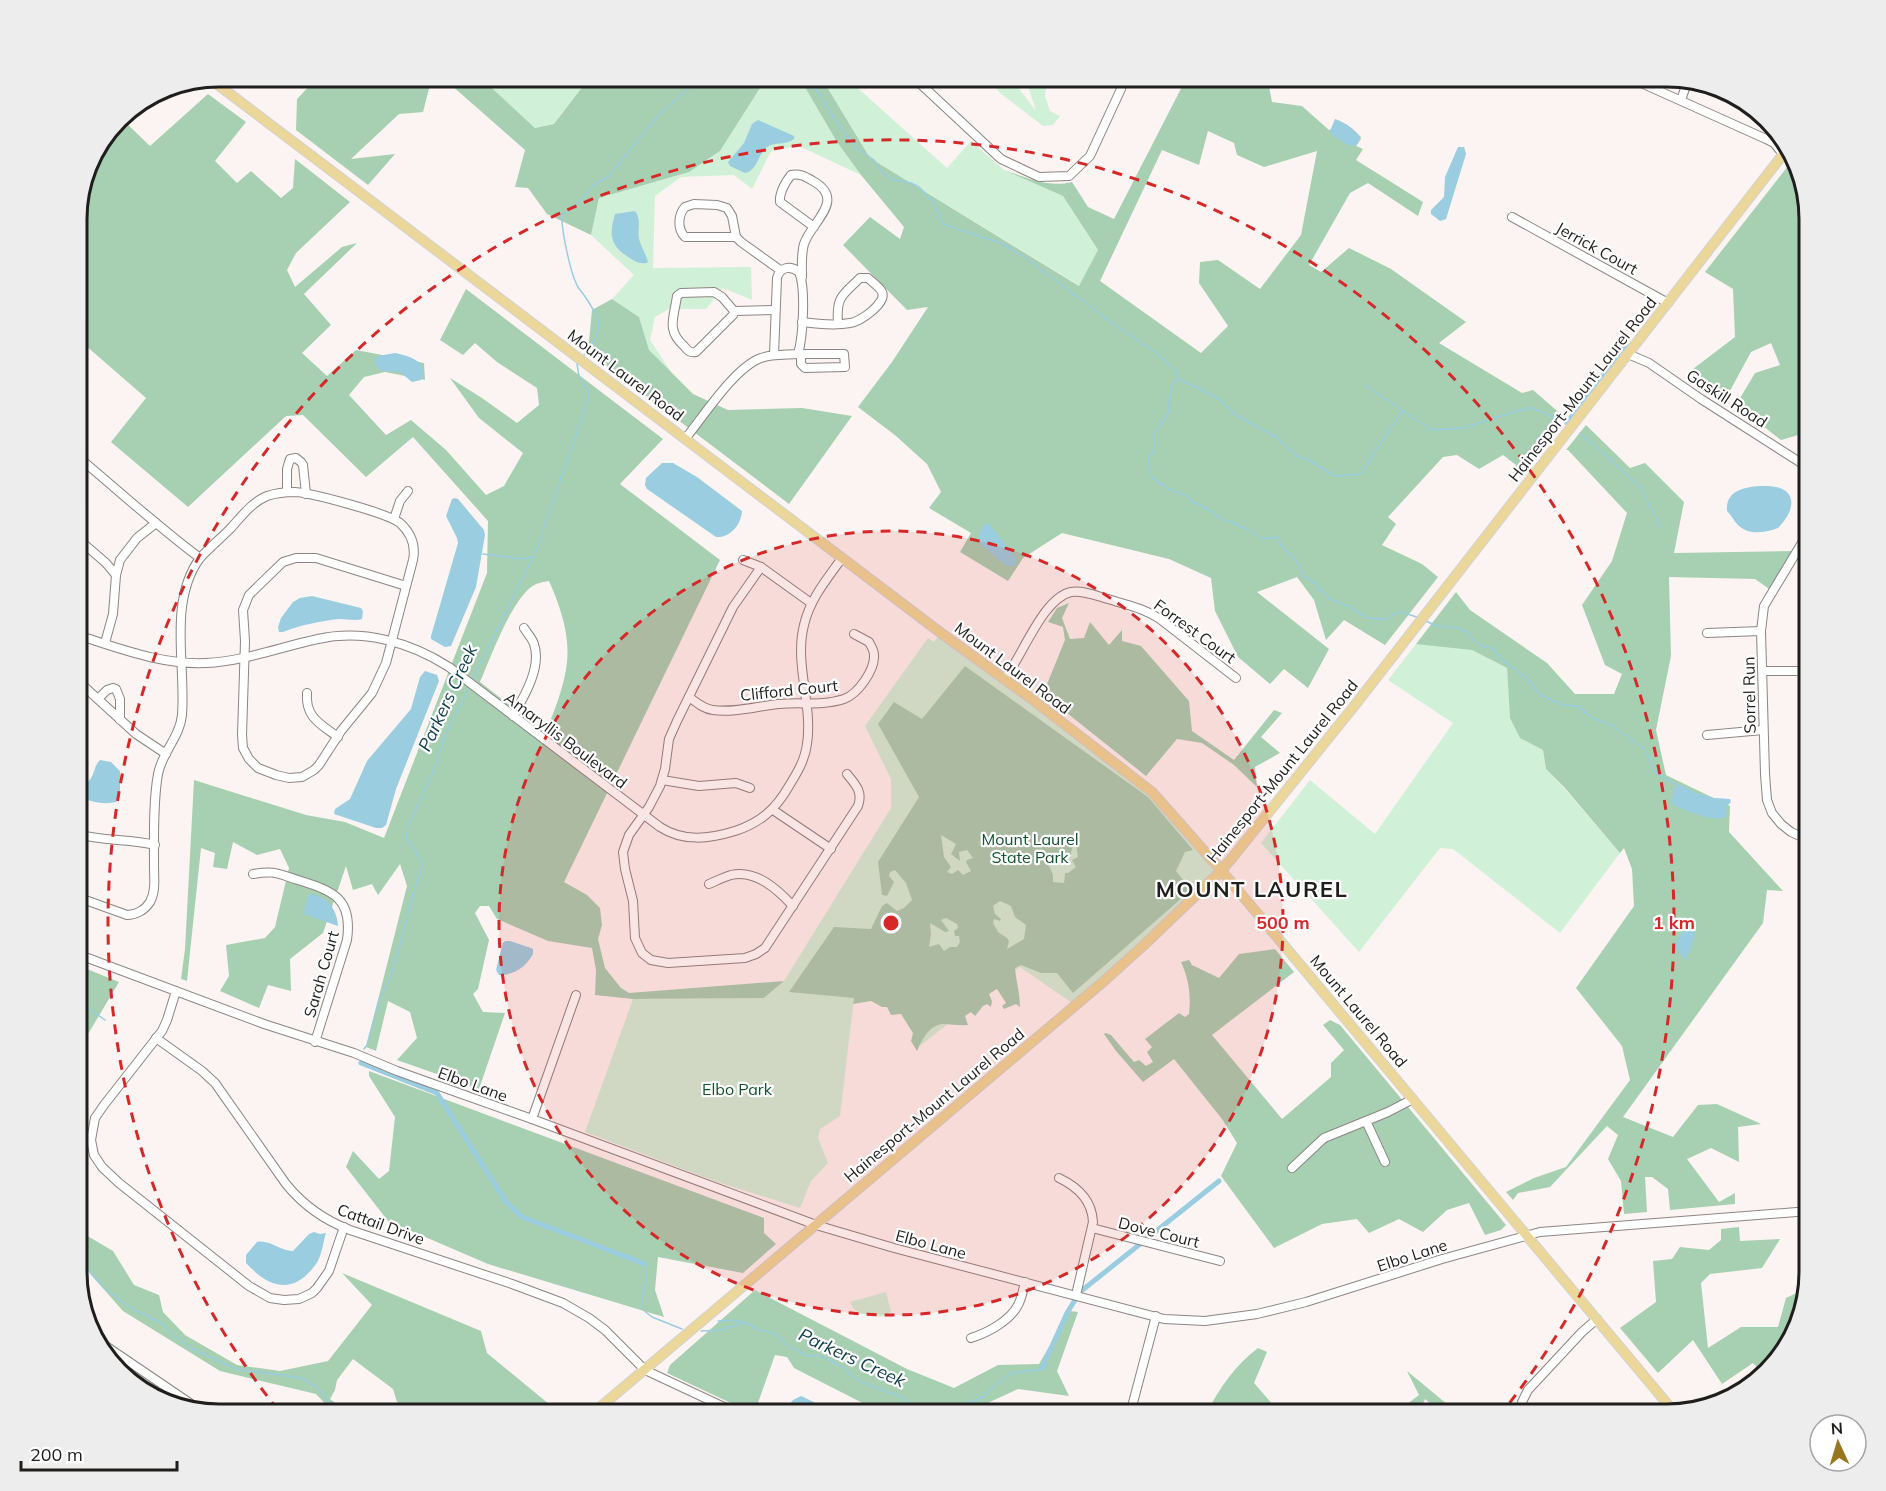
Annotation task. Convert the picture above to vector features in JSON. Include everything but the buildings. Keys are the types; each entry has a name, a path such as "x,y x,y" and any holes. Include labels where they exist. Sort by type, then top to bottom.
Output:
{"main road":[{"name":"Mount Laurel Road","path":"221,87 842,558 1005,678 1152,792 1221,870 1668,1404"},
{"name":"Hainesport-Mount Laurel Road","path":"604,1404 1113,973 1221,870 1341,724 1782,156"}],"street":[{"path":"925,87 1001,159 1039,177 1070,176 1090,156 1121,87"},
{"path":"1652,87 1776,145"},
{"path":"1681,100 1685,88"},
{"path":"685,439 721,393 746,367 759,358 774,355 799,354 844,354 845,367 805,368 801,364 799,354 803,248 807,237 814,227 827,206 826,192 817,183 800,174 791,175 780,197 780,202 814,227"},
{"path":"736,237 685,237 680,230 682,210 694,204 727,208 732,216 736,237 745,246 780,270"},
{"name":"Jerrick Court","path":"1512,217 1668,303"},
{"path":"774,355 777,278 780,270 785,267 795,269 802,279"},
{"path":"802,322 838,324 852,323 872,312 881,300 882,291 868,278 861,278 840,298 837,309 838,324"},
{"path":"714,292 722,297 734,311 733,315 696,352 690,352 674,338 677,296 681,293 714,292"},
{"path":"734,311 775,310"},
{"name":"Gaskill Road","path":"1628,354 1649,363 1799,462"},
{"path":"287,489 288,462 296,458 303,465 306,494"},
{"path":"87,464 200,558"},
{"path":"87,901 121,914 132,915 143,910 151,901 154,889 157,777 181,723 183,597 188,579 200,558 258,501 287,489 394,519 410,535 414,547 413,560 384,669 372,693 319,765 302,777 289,778 264,771 253,764 242,742 243,610 246,600 283,562 296,558 316,558 406,586"},
{"path":"394,519 400,501 408,491"},
{"path":"105,644 113,614 116,575 120,560 137,538 156,523"},
{"path":"87,546 106,562 116,575"},
{"name":"Sorrel Run","path":"1799,554 1764,606 1761,631 1765,780 1769,807 1786,828 1799,836"},
{"name":"Amaryllis Boulevard","path":"87,638 150,658 182,662 243,659 303,642 335,636 360,635 391,641 441,662 666,832 681,837 704,838 719,836 749,826 764,818 773,810 798,770 805,753 808,735 801,642 804,625 811,603 842,558"},
{"path":"742,560 761,567 811,603"},
{"path":"761,567 730,612 669,739 662,780 653,801 627,838 624,847 623,858 633,901 635,938 642,953 651,960 668,963 739,959 756,954 769,944 860,801 860,790 847,774"},
{"name":"Forrest Court","path":"1005,678 1016,664 1049,605 1065,594 1079,592 1147,611 1236,678"},
{"path":"513,716 525,694 535,658 533,641 524,627"},
{"path":"1707,633 1761,631"},
{"name":"Clifford Court","path":"689,698 704,707 716,710 806,704 847,698 862,683 873,664 874,651 869,642 854,634"},
{"path":"1763,671 1799,672"},
{"path":"87,689 136,734 166,754"},
{"path":"98,699 107,690 117,689 120,699 120,720"},
{"path":"307,693 306,704 310,714 338,737"},
{"path":"1707,735 1763,730"},
{"path":"662,780 699,786 736,783 750,788"},
{"path":"773,810 831,849"},
{"path":"87,836 155,844"},
{"name":"Sarah Court","path":"253,874 271,871 328,890 345,907 349,929 347,940 315,1042"},
{"path":"709,884 734,875 750,875 760,879 794,906"},
{"name":"Elbo Lane","path":"87,958 315,1042 354,1053 397,1071 816,1225 894,1248 1164,1319 1194,1322 1257,1314 1314,1299 1527,1234 1799,1212"},
{"path":"176,991 167,1020 156,1038 95,1118 91,1133 92,1147 98,1161 107,1173 249,1286 270,1298 299,1299 312,1293 329,1271 344,1227"},
{"path":"532,1119 576,995"},
{"name":"Cattail Drive","path":"156,1038 215,1083 286,1184 314,1211 344,1227 522,1287 572,1307 606,1330 645,1370"},
{"path":"1292,1168 1324,1138 1413,1099"},
{"path":"1366,1121 1385,1162"},
{"path":"1059,1178 1084,1196 1092,1214 1092,1228 1076,1295"},
{"name":"Dove Court","path":"1092,1228 1220,1261"},
{"path":"971,1338 991,1332 1014,1311 1025,1282"},
{"path":"1133,1404 1156,1316"},
{"path":"1522,1404 1528,1390 1597,1319"},
{"path":"113,1351 187,1400"},
{"path":"645,1370 718,1404"}],"green space":[{"path":"308,87 429,87 423,112 399,114 351,159 395,154 368,185 296,130 297,99"},
{"path":"453,87 491,87 535,128 554,124 582,87 761,87 720,151 689,172 599,198 591,235 547,214 528,188 515,187 525,150"},
{"path":"491,87 582,87 554,124 535,128"},
{"path":"761,87 805,87 837,142 861,175 799,146 771,151 752,189 734,175 681,177 655,196 653,268 751,267 752,300 723,288 706,309 669,309 655,317 650,340 675,378 649,350 639,317 612,299 634,275 591,235 599,198 689,172 720,151"},
{"path":"805,87 827,87 870,158 1079,286 1098,250 1063,196 1004,170 1046,183 1072,182 1088,207 1114,219 1182,87 1269,87 1272,102 1302,106 1329,130 1346,124 1361,137 1356,146 1363,149 1356,160 1423,202 1418,216 1368,183 1350,193 1309,265 1321,272 1349,248 1391,269 1466,322 1439,343 1522,393 1533,390 1563,416 1511,482 1516,465 1503,455 1479,469 1457,455 1443,457 1388,517 1396,524 1382,545 1422,564 1438,577 1385,645 1344,620 1326,640 1314,600 1297,577 1257,592 1329,649 1308,688 1284,669 1270,684 1238,657 1215,611 1211,578 1169,559 1062,533 1023,558 1008,581 960,552 971,533 929,508 941,492 927,464 896,436 858,407 892,362 928,307 907,310 843,245 870,217 900,239 904,227 837,142","holes":["1208,131 1234,143 1237,155 1264,167 1317,151 1301,235 1260,289 1218,260 1200,262 1199,283 1228,326 1201,353 1100,281 1162,150 1199,165"]},
{"path":"827,87 857,87 947,168 971,141 1004,170 1063,196 1098,250 1080,286 870,158"},
{"path":"996,87 1018,87 1036,111 1028,87 1046,87 1045,96 1050,111 1060,116 1053,125 1043,126"},
{"path":"208,94 246,122 215,161 237,183 251,171 281,198 293,188 295,159 350,202 296,253 287,270 295,287 342,247 357,243 304,294 331,325 302,353 327,376 356,350 424,363 425,380 385,372 364,377 349,395 386,435 411,420 446,450 486,495 504,486 523,453 479,418 450,378 517,423 539,405 537,388 497,362 475,343 463,355 440,340 466,289 663,439 620,484 720,560 564,882 587,895 600,908 602,925 598,939 605,968 621,988 629,993 784,981 764,998 633,999 595,995 596,970 592,948 548,941 497,919 489,906 480,906 475,913 489,940 478,989 473,994 483,1012 505,1013 479,1089 397,1060 417,1038 410,1012 388,1001 376,1051 366,1047 407,886 400,864 378,895 372,884 353,890 346,866 323,933 290,959 291,991 268,985 259,1008 220,991 229,976 226,945 265,938 275,927 289,868 280,849 257,855 233,842 227,869 213,867 215,853 201,848 187,981 181,979 185,949 194,780 306,815 345,822 384,838 487,573 488,521 413,437 366,477 303,415 286,416 188,507 111,442 146,398 87,347 87,210 91,185 97,168 109,146 128,124 150,146","holes":["549,581 566,631 567,662 559,698 545,733 480,682 502,631 516,605 531,587"]},
{"path":"1788,166 1799,210 1799,435 1781,440 1736,405 1755,373 1780,365 1771,343 1751,352 1726,398 1689,372 1735,337 1733,289 1705,272"},
{"path":"612,299 639,317 649,350 693,394 728,410 802,408 852,416 789,504 588,352 592,310"},
{"path":"1586,425 1630,468 1645,463 1684,502 1674,553 1797,551 1772,591 1755,579 1669,577 1671,656 1656,730 1666,775 1730,806 1729,832 1783,891 1767,890 1763,923 1623,1117 1673,1137 1698,1105 1717,1104 1761,1124 1738,1127 1739,1162 1711,1148 1687,1159 1719,1202 1735,1193 1735,1204 1670,1210 1668,1189 1652,1177 1645,1177 1647,1212 1624,1214 1621,1181 1608,1159 1618,1135 1607,1126 1550,1187 1518,1193 1513,1200 1506,1192 1534,1178 1566,1167 1630,1080 1622,1046 1576,988 1634,906 1632,869 1624,848 1620,853 1546,769 1543,750 1520,738 1510,718 1507,668 1472,650 1416,644 1456,592 1470,610 1547,663 1575,694 1614,694 1622,674 1605,665 1582,605 1612,561 1627,513 1566,450"},
{"path":"1069,603 1062,618 1070,639 1084,638 1090,622 1109,645 1122,630 1122,641 1141,646 1189,701 1192,731 1234,760 1274,710 1282,713 1261,737 1280,753 1255,767 1257,787 1234,765 1202,743 1177,739 1146,776 1043,694 1065,640 1063,627 1048,622 1057,608"},
{"name":"Mount Laurel State Park","path":"941,633 1152,792 1221,870 1075,1005 1020,967 920,1046 910,1004 854,998 840,1116 820,1129 818,1138 828,1163 811,1181 800,1208 717,1182 585,1132 633,999 764,998 784,981 891,808 891,779 865,726 928,638 934,642"},
{"path":"1425,643 1472,650 1507,668 1510,718 1543,750 1546,769 1620,853 1560,933 1453,849 1440,848 1359,952 1261,843 1310,780 1375,834 1453,723 1388,680 1416,644"},
{"name":"Mount Laurel State Park","path":"965,666 1148,797 1193,850 1185,852 1176,871 1191,890 1073,993 1057,973 1041,973 1021,965 1015,968 1020,1007 1016,1004 1004,1009 1002,1006 1006,1003 997,989 989,994 992,1001 991,1007 987,1004 975,1016 971,1012 965,1016 968,1025 943,1024 934,1027 921,1042 917,1051 911,1041 913,1033 901,1014 891,1015 887,1007 871,1001 853,1004 854,998 789,992 834,927 871,929 882,906 887,903 897,911 912,900 906,883 895,870 890,872 889,876 894,882 887,896 882,895 878,862 919,797 878,724 894,702 922,719","holes":["941,835 956,844 951,854 960,861 959,852 967,850 973,858 966,862 971,871 963,875 958,870 952,874 947,872 951,867 944,857","1073,845 1076,845 1078,857 1072,860 1076,867 1065,873 1064,883 1053,882 1053,875 1047,861 1062,853 1064,857 1070,857","1000,901 1011,906 1015,917 1026,925 1024,939 1007,949 1009,941 998,932 993,923 994,919 1000,921 1001,919 995,914 993,906","946,918 957,924 958,928 954,931 955,936 959,936 960,942 957,947 950,947 944,951 939,944 929,947 930,923 945,932 949,931 941,920"]},
{"path":"1275,949 1294,972 1212,1035 1282,1119 1331,1077 1331,1063 1344,1050 1323,1025 1330,1020 1340,1025 1506,1225 1501,1230 1485,1235 1469,1203 1447,1210 1423,1232 1399,1219 1369,1233 1357,1219 1322,1224 1274,1248 1221,1176 1237,1143 1222,1119 1174,1059 1143,1082 1104,1034 1111,1035 1134,1062 1139,1060 1146,1066 1153,1062 1147,1052 1152,1047 1145,1039 1179,1013 1185,1017 1189,1014 1189,988 1181,962 1189,960 1192,965 1219,978 1239,954"},
{"path":"87,969 119,982 87,1036"},
{"path":"369,1071 764,1218 764,1233 776,1244 743,1273 658,1257 655,1290 664,1317 488,1264 388,1221 346,1167 353,1151 379,1179 389,1171 395,1117 369,1076"},
{"path":"1739,1227 1740,1241 1780,1239 1762,1268 1710,1274 1701,1283 1708,1348 1741,1327 1778,1327 1786,1298 1797,1293 1792,1315 1785,1331 1772,1352 1758,1368 1753,1363 1722,1384 1693,1340 1658,1373 1620,1328 1656,1302 1653,1261 1672,1259 1680,1247 1709,1250 1721,1240 1721,1229"},
{"path":"87,1236 113,1251 134,1285 159,1295 163,1312 185,1335 237,1365 280,1371 328,1361 372,1305 342,1273 481,1331 487,1353 549,1404 400,1404 397,1402 393,1389 353,1359 337,1380 330,1399 337,1404 326,1404 316,1394 220,1371 123,1311 87,1270"},
{"path":"755,1290 907,1369 954,1388 998,1365 1039,1364 1070,1311 1078,1312 1057,1371 1069,1396 1018,1389 986,1404 864,1404 794,1368 787,1357 775,1355 758,1404 733,1404 667,1373 670,1365"},
{"path":"886,1292 891,1312 881,1317 858,1312 850,1302"},
{"path":"1258,1348 1267,1352 1254,1383 1272,1404 1212,1404 1228,1378"},
{"path":"1407,1371 1447,1404 1431,1404 1425,1399 1423,1404 1407,1404 1419,1395"}],"water":[{"path":"1335,119 1357,132 1361,139 1356,146 1346,144 1331,133"},
{"path":"758,120 794,136 794,139 767,147 753,169 745,173 730,166 728,162 744,143 752,124"},
{"path":"1458,147 1464,147 1466,154 1446,219 1440,221 1431,214 1431,210 1444,197 1445,177"},
{"path":"635,211 639,221 639,239 648,262 646,263 639,263 622,253 612,239 615,214"},
{"path":"395,353 409,357 420,364 424,372 421,380 412,382 400,372 382,371 375,365 378,356"},
{"path":"662,463 673,463 697,477 742,511 734,530 721,537 716,537 647,489 646,478"},
{"path":"1767,486 1785,490 1789,495 1791,507 1788,514 1778,528 1761,532 1745,530 1727,511 1730,497 1746,488"},
{"path":"455,498 484,530 485,535 476,587 451,646 445,647 431,639 431,636 458,543 446,516 452,499"},
{"path":"986,523 1016,557 1017,563 1014,566 1006,566 980,544 980,533"},
{"path":"312,596 361,608 362,619 325,621 279,632 281,618 293,602"},
{"path":"425,671 437,675 439,681 396,789 386,825 376,828 334,814 335,809 350,799 367,761 411,709 420,677"},
{"path":"100,760 111,762 120,771 120,796 116,802 106,803 87,800 87,782"},
{"path":"1679,784 1696,793 1730,799 1726,817 1706,817 1671,804 1673,790"},
{"path":"311,894 327,901 334,910 338,926 304,914 307,897"},
{"path":"1685,927 1693,929 1696,934 1685,960 1676,947"},
{"path":"510,941 533,949 533,954 519,969 510,974 499,975 496,970 503,943"},
{"path":"326,1233 321,1253 316,1264 299,1281 282,1285 273,1283 255,1272 246,1263 246,1255 257,1242 266,1242 293,1251 309,1234"},
{"path":"801,1396 818,1404 790,1404"}],"waterway":[{"name":"Parkers Creek","path":"584,355 595,340 598,321 574,277 564,239 562,215 580,201 594,185 609,176 658,116 690,87"},
{"path":"814,87 838,124 858,149 874,160 890,179 919,187 934,202 942,223 999,242 1023,256 1108,320 1151,349 1177,371 1178,379 1172,384 1169,412 1155,433 1154,452 1148,458 1150,474 1156,481 1185,495 1223,520 1251,531 1261,539 1277,537 1281,545 1296,561 1304,576 1318,585 1323,593 1332,600 1366,617 1375,619 1387,619 1401,612 1417,617"},
{"path":"1567,423 1626,344"},
{"name":"Parkers Creek","path":"472,681 536,551 585,410 589,393 579,376 577,364"},
{"path":"1178,379 1219,399 1237,416 1276,437 1298,457 1307,459 1333,475 1340,476 1360,474 1369,464 1369,460 1403,410"},
{"path":"1365,385 1430,429 1463,428 1527,408 1567,423"},
{"path":"1580,433 1641,488 1661,528"},
{"path":"483,554 522,559 532,557"},
{"path":"1424,620 1436,626 1459,628 1467,632 1479,645 1494,649 1500,658 1529,680 1541,695 1560,704 1580,707 1590,717 1613,726 1646,751 1655,772 1677,785"},
{"name":"Parkers Creek","path":"364,1049 379,1000 390,979 422,864 420,857 406,838 407,828 435,768 444,738 469,688"},
{"path":"87,1007 105,1020"},
{"name":"Parkers Creek","path":"361,1063 437,1093 506,1202 522,1217 645,1264"},
{"name":"Parkers Creek","path":"1042,1368 1067,1313 1080,1292 1219,1181"},
{"name":"Parkers Creek","path":"645,1264 642,1309 652,1317 682,1329"},
{"path":"87,1268 104,1288 133,1309 161,1323 191,1348 236,1369 302,1378 315,1386 332,1404"},
{"name":"Parkers Creek","path":"718,1321 733,1320 747,1323 759,1330 773,1333 789,1347 809,1356 816,1355 825,1358 845,1368 861,1382 904,1398 910,1404"},
{"name":"Parkers Creek","path":"701,1331 721,1330 744,1323"},
{"name":"Parkers Creek","path":"962,1404 975,1401 983,1396 1008,1375 1042,1368"}],"district":[{"name":"MOUNT LAUREL","path":"1252,889"}],"park label":[{"name":"Elbo Park","path":"737,1089"}]}
